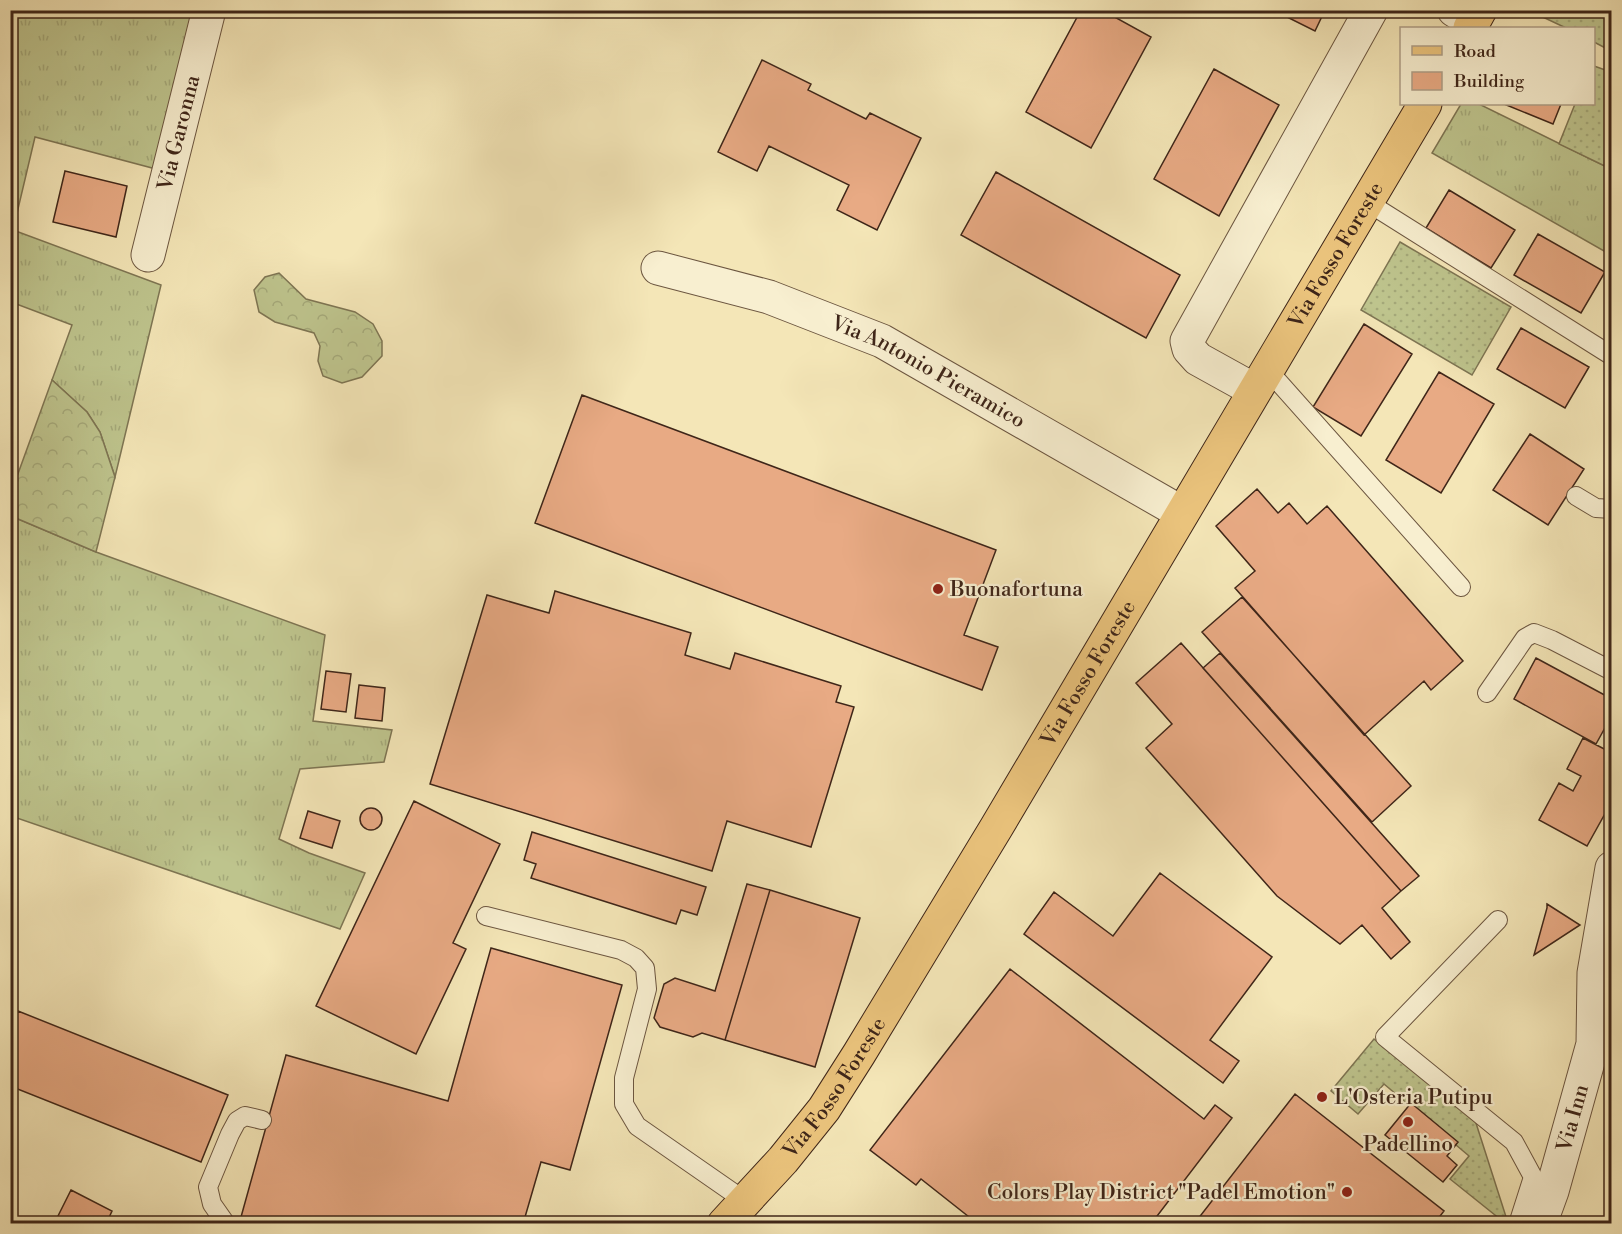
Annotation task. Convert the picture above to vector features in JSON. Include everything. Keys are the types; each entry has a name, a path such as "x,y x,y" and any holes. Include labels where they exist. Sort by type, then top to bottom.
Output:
{"main road":[{"name":"Via Fosso Foreste","path":"735,1212 783,1160 824,1109 996,828 1424,105"}],"street":[{"name":"Via Garonna","path":"148,255 209,10"},
{"path":"1261,380 1198,359 1189,349 1187,341 1371,10"},
{"name":"Via Antonio Pieramico","path":"658,268 769,297 882,341 1182,513"},
{"name":"Via Inn","path":"1527,1222 1552,1191 1593,1044 1594,973 1611,868"}],"lane":[{"path":"1367,202 1611,357"},
{"path":"1261,380 1461,587"},
{"path":"1576,496 1596,508 1611,509"},
{"path":"1487,693 1525,638 1534,633 1611,671"},
{"path":"486,916 621,950 636,958 645,968 647,989 624,1078 624,1104 637,1126 735,1212"},
{"path":"1498,920 1385,1037 1514,1142 1533,1178 1527,1222"},
{"path":"226,1224 212,1204 208,1187 237,1121 245,1116 261,1120"}],"green space":[{"path":"10,11 194,11 156,169 35,137 13,230 161,285 115,477 100,432 87,412 52,380 72,325 11,302"},
{"path":"1530,11 1611,11 1611,51 1595,43 1595,27 1564,27"},
{"path":"1595,66 1611,72 1611,169 1559,144 1575,105 1595,105"},
{"path":"1460,105 1481,105 1611,169 1611,255 1432,153"},
{"path":"1400,242 1511,307 1472,375 1361,310"},
{"path":"279,273 306,299 355,312 373,324 382,341 382,356 362,377 342,383 323,376 318,361 320,346 314,333 275,322 259,312 254,290 265,277"},
{"path":"52,380 87,412 100,432 115,477 96,552 11,516 11,493"},
{"path":"11,516 96,552 325,635 313,721 392,730 384,762 300,769 279,839 309,853 365,873 340,929 11,816"},
{"path":"1374,1039 1475,1120 1508,1223 1505,1223 1450,1179 1469,1156 1384,1084 1358,1114 1331,1091"}],"building":[{"path":"1081,10 1102,10 1151,37 1091,148 1026,112"},
{"path":"1273,10 1325,10 1315,31"},
{"path":"762,60 811,84 808,90 866,119 870,113 921,138 877,230 837,210 849,185 769,146 757,171 718,152"},
{"path":"1214,69 1279,105 1219,216 1154,179"},
{"path":"1506,105 1561,105 1553,124"},
{"path":"65,171 127,186 116,237 53,222"},
{"path":"996,172 1180,275 1146,338 961,235"},
{"path":"1449,190 1515,230 1491,268 1426,228"},
{"path":"1538,234 1605,272 1581,313 1514,275"},
{"path":"1364,324 1412,354 1361,436 1313,407"},
{"path":"1521,328 1589,367 1565,408 1497,369"},
{"path":"1439,372 1494,404 1441,493 1386,460"},
{"path":"582,395 996,550 964,635 998,647 982,690 535,523"},
{"path":"1530,434 1584,469 1548,525 1493,490"},
{"path":"1257,489 1278,513 1289,503 1307,524 1327,506 1463,661 1431,690 1424,681 1364,735 1235,588 1255,571 1216,526"},
{"path":"555,591 691,633 685,655 730,669 735,653 841,686 836,702 854,707 811,847 727,821 712,871 430,784 487,595 549,613"},
{"path":"1242,597 1411,786 1372,822 1202,632"},
{"path":"1181,643 1401,891 1382,908 1410,942 1391,959 1362,925 1340,944 1277,896 1146,748 1172,724 1136,683"},
{"path":"1220,653 1419,876 1401,891 1203,668"},
{"path":"1536,658 1612,699 1612,715 1596,744 1514,699"},
{"path":"326,671 351,674 346,712 321,709"},
{"path":"359,685 385,688 382,721 355,718"},
{"path":"1583,738 1612,753 1612,801 1587,846 1539,820 1559,783 1573,791 1581,776 1567,769"},
{"path":"414,801 500,844 453,943 466,949 416,1054 316,1006"},
{"path":"371,808 379,811 382,819 379,827 371,830 363,827 360,819 363,811"},
{"path":"308,811 340,821 332,848 300,838"},
{"path":"532,832 706,887 697,915 681,910 676,924 531,878 536,864 524,860"},
{"path":"1160,873 1272,957 1210,1040 1239,1061 1223,1083 1024,934 1054,892 1113,936"},
{"path":"747,884 770,890 725,1040 702,1033 693,1037 660,1027 654,1018 664,984 675,978 715,991"},
{"path":"770,890 860,918 815,1067 725,1040"},
{"path":"1547,904 1580,925 1534,955 1547,908"},
{"path":"491,948 622,985 570,1170 541,1162 523,1224 266,1224 241,1217 286,1055 448,1101"},
{"path":"1010,969 1204,1119 1215,1105 1232,1118 1151,1224 978,1224 921,1179 916,1185 870,1150"},
{"path":"18,1011 228,1095 201,1162 10,1086 10,1029"},
{"path":"1295,1094 1444,1211 1434,1224 1194,1224"},
{"path":"1411,1103 1458,1142 1447,1156 1457,1165 1443,1182 1385,1135"},
{"path":"71,1190 112,1211 106,1224 54,1224"}],"place":[{"name":"Buonafortuna","path":"938,589"},
{"name":"L'Osteria Putipu","path":"1322,1097"},
{"name":"Padellino","path":"1408,1122"},
{"name":"Colors Play District \"Padel Emotion\"","path":"1347,1192"}]}
